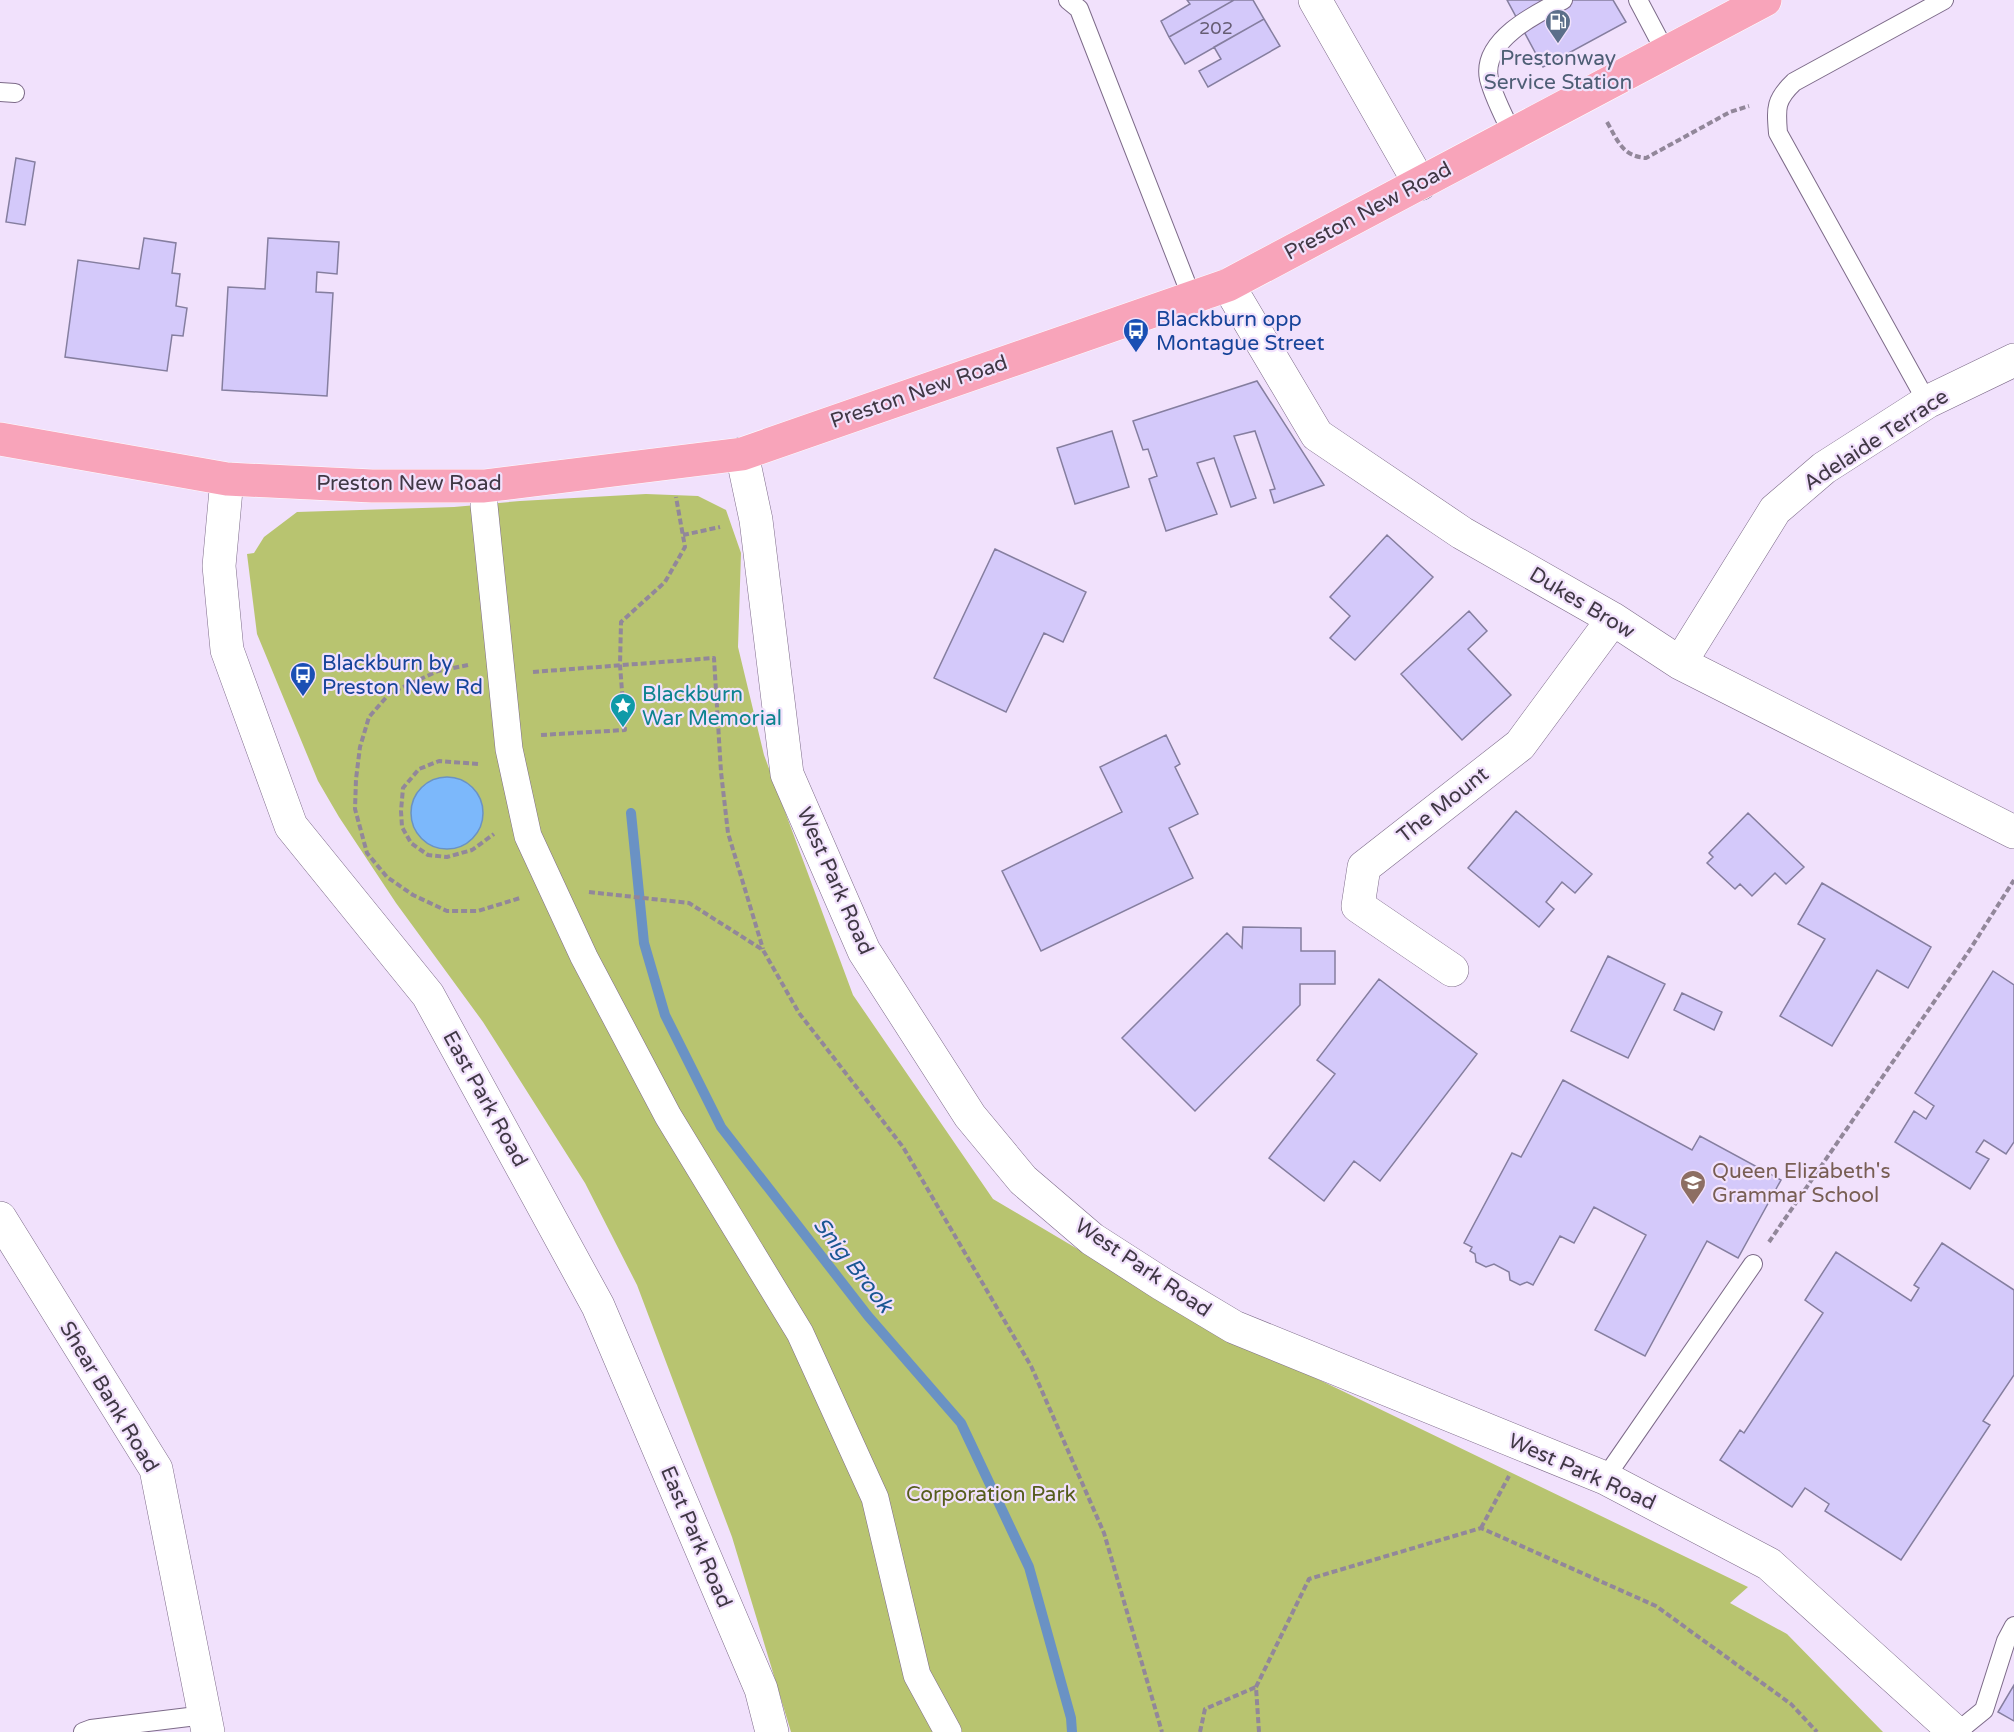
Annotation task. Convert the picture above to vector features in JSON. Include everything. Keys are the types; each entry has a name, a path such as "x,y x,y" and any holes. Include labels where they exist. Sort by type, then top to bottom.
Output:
{"highway":[{"name":"Preston New Road","path":"0,439 227,479 372,486 484,486 742,454 1227,285 1765,0"}],"street":[{"path":"1314,0 1420,184"},
{"name":"Dukes Brow","path":"1227,285 1317,435 1462,533 1613,619 1680,663 2014,832"},
{"name":"Adelaide Terrace","path":"1680,663 1775,510 1824,468 1927,402 2014,360"},
{"name":"West Park Road","path":"742,454 756,520 787,774 864,951 970,1116 1023,1180 1092,1239 1234,1327 1605,1478 1769,1564 1956,1732"},
{"name":"East Park Road","path":"227,479 219,566 227,650 291,826 428,995 598,1306 761,1689 772,1732"},
{"path":"484,486 484,506 508,738 528,836 584,957 668,1116 800,1333 875,1498 917,1675 948,1732"},
{"name":"The Mount","path":"1452,970 1358,906 1364,867 1521,745 1613,619"},
{"name":"Shear Bank Road","path":"0,1218 156,1469 206,1723"}],"lane":[{"path":"1068,0 1079,9 1192,298"},
{"path":"1513,135 1489,77 1490,57 1501,39 1563,0"},
{"path":"1638,0 1666,53"},
{"path":"1927,402 1778,133 1776,110 1782,94 1794,82 1944,0"},
{"path":"1605,1478 1753,1264"},
{"path":"1956,1732 1984,1710 2006,1641 2014,1626"},
{"path":"82,1732 91,1729 206,1723"}],"path":[{"path":"1590,93 1625,151 1636,157 1646,158 1730,112 1752,105"},
{"path":"508,738 625,730 620,665 621,622 665,582 686,547 669,463"},
{"path":"553,890 478,911 447,911 414,895 387,877 367,853 355,808 360,747 369,717 390,693 438,671 501,667 620,665 714,658 728,833 763,950 800,1013 903,1147 1031,1366 1104,1533 1162,1732"},
{"path":"512,765 439,761 419,769 403,788 400,811 402,827 411,843 429,855 447,857 472,850 500,830 520,801"},
{"path":"1753,1264 1969,951 2014,880"},
{"path":"614,893 689,903 763,950"},
{"path":"1481,1528 1525,1446"},
{"path":"1259,1732 1256,1687 1309,1580 1481,1528 1656,1606 1791,1704 1817,1732"},
{"path":"1200,1732 1205,1709 1256,1687"}],"green space":[{"name":"Corporation Park","path":"646,494 698,496 726,510 741,553 738,647 764,755 853,995 993,1199 1206,1325 1748,1587 1730,1603 1787,1634 1883,1732 791,1732 732,1537 637,1285 585,1183 483,1022 396,903 318,781 257,634 247,554 254,553 264,537 297,512 454,507"}],"water":[{"path":"447,777 467,783 477,793 483,813 477,833 467,843 447,849 427,843 417,833 411,813 417,793 427,783"}],"building":[{"path":"1187,0 1234,0 1169,37 1161,21 1190,4"},
{"path":"1234,0 1253,0 1264,19 1185,64 1169,37"},
{"name":"Prestonway Service Station","path":"1507,0 1613,0 1626,22 1543,67"},
{"path":"1264,19 1280,46 1208,87 1199,71 1221,59 1214,47"},
{"path":"16,158 35,162 25,225 6,222"},
{"path":"144,238 176,243 172,273 180,274 176,306 187,308 183,336 172,335 167,371 65,357 78,260 139,269"},
{"path":"268,238 339,242 337,274 317,272 316,292 333,293 327,396 222,390 228,287 265,289"},
{"path":"1257,381 1324,485 1274,503 1270,490 1275,489 1255,431 1234,436 1256,498 1231,507 1214,458 1197,463 1217,514 1166,531 1149,479 1157,476 1148,449 1143,450 1133,421"},
{"path":"1112,431 1129,487 1075,504 1057,448"},
{"path":"1387,535 1433,577 1355,660 1330,638 1350,616 1330,597"},
{"path":"995,549 1086,592 1063,642 1044,633 1006,712 934,678"},
{"path":"1469,611 1487,631 1468,649 1511,695 1462,740 1401,674"},
{"path":"1166,735 1180,764 1175,767 1198,814 1169,828 1193,878 1041,951 1002,871 1122,812 1100,767"},
{"path":"1516,811 1592,874 1575,893 1562,882 1546,902 1554,909 1539,927 1468,868"},
{"path":"1748,813 1804,867 1786,884 1775,873 1752,896 1740,884 1735,889 1707,863 1713,857 1709,853"},
{"path":"1822,883 1931,947 1908,988 1877,970 1832,1046 1780,1016 1825,939 1798,924"},
{"path":"1243,927 1301,928 1301,951 1335,951 1335,984 1300,984 1300,1005 1195,1111 1122,1038 1227,933 1242,948"},
{"path":"1608,956 1665,984 1628,1058 1571,1031"},
{"path":"1993,971 2014,985 2014,1142 2006,1154 1984,1140 1976,1152 1989,1159 1970,1189 1895,1142 1914,1111 1926,1119 1934,1106 1915,1093"},
{"path":"1379,979 1477,1054 1380,1181 1354,1161 1324,1201 1269,1158 1335,1074 1317,1060"},
{"path":"1682,993 1722,1012 1714,1030 1674,1010"},
{"path":"1563,1080 1692,1150 1700,1136 1781,1180 1738,1258 1707,1241 1645,1356 1595,1330 1646,1235 1594,1207 1574,1243 1560,1236 1533,1285 1527,1282 1520,1285 1510,1280 1509,1272 1494,1264 1486,1267 1476,1262 1475,1254 1470,1251 1472,1247 1464,1243 1512,1153 1521,1157"},
{"path":"1942,1243 2014,1290 2014,1375 1983,1421 1990,1425 1901,1560 1825,1511 1829,1504 1805,1488 1792,1507 1720,1460 1740,1430 1744,1433 1823,1313 1805,1300 1836,1252 1911,1301 1919,1288 1914,1285"},
{"path":"2014,1685 2014,1721 1998,1712"}],"waterway":[{"name":"Snig Brook","path":"631,813 644,943 665,1015 721,1127 868,1316 961,1423 1029,1567 1071,1718 1072,1732"}],"place":[{"name":"Prestonway Service Station","path":"1558,45"},
{"name":"Blackburn opp Montague Street","path":"1136,354"},
{"name":"Blackburn by Preston New Rd","path":"303,698"},
{"name":"Blackburn War Memorial","path":"623,729"},
{"name":"Queen Elizabeth's Grammar School","path":"1693,1206"}]}
